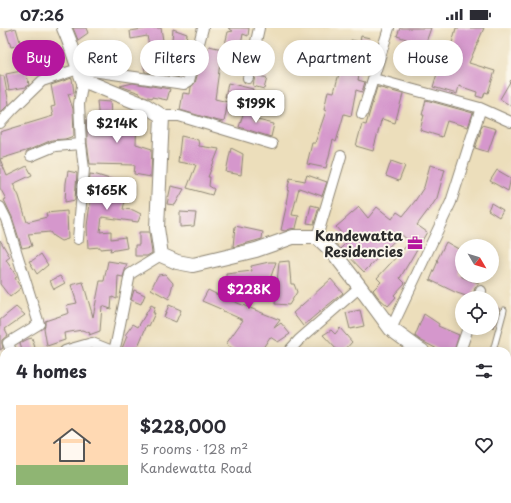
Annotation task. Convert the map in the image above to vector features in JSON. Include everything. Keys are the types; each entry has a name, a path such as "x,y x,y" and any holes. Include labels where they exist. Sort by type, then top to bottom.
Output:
{"street":[{"path":"64,28 73,51"},
{"path":"102,76 184,84 189,81 203,28"},
{"path":"248,78 259,28"},
{"path":"362,114 389,28"},
{"path":"0,123 42,81 73,75"},
{"path":"78,239 84,169 79,104 81,76"},
{"path":"85,76 146,106 162,116 179,116 272,144"},
{"path":"374,79 480,108 511,122"},
{"path":"391,329 451,202 480,108"},
{"path":"161,255 157,228 162,116"},
{"path":"31,156 55,146 81,144"},
{"path":"317,237 341,156"},
{"path":"0,206 6,219 39,324 8,342 10,347"},
{"path":"161,255 178,262 194,265 256,250 293,237 317,237 333,252 391,329 415,347"},
{"path":"115,347 118,339 130,274 161,255"},
{"path":"293,347 360,286"},
{"path":"461,347 466,335"},
{"path":"75,347 92,343 102,347"}],"lane":[{"path":"494,347 504,310"}],"building":[{"path":"16,28 20,40 12,40 12,47 11,47 6,31"},
{"path":"73,28 86,28 88,33 78,40"},
{"path":"161,28 163,40 148,40 147,36 131,39 130,31"},
{"path":"228,28 249,28 248,36 243,34 242,40 226,40 228,32 233,31"},
{"path":"400,28 431,28 427,40 409,40 397,36"},
{"path":"456,28 484,28 469,63 495,71 488,93 485,92 483,98 476,96 477,92 459,86 457,94 433,87 436,76 463,76 463,40 453,40"},
{"path":"173,29 187,34 186,40 172,40"},
{"path":"361,36 370,38 369,40 360,40"},
{"path":"209,46 217,48 217,76 218,76 215,99 228,102 224,122 180,110 183,93 190,94 191,87 195,83 197,76 209,76"},
{"path":"12,73 12,76 27,76 29,85 26,87 9,90 6,74"},
{"path":"0,76 4,76 9,104 0,113"},
{"path":"255,76 267,78 264,89 253,86"},
{"path":"338,76 359,76 358,80 365,82 362,92 356,90 351,116 344,114 336,142 333,140 326,168 307,164 312,143 315,143 326,111 324,110 328,91 334,92"},
{"path":"72,78 74,93 68,94 73,109 74,136 65,139 52,140 29,150 0,159 0,132 53,116 51,107 55,106 51,85"},
{"path":"511,80 511,106 500,99"},
{"path":"133,83 170,89 167,100 144,96 140,93 120,86"},
{"path":"228,83 253,89 249,103 225,97"},
{"path":"377,87 403,94 395,123 382,119 373,151 356,146 362,124 366,125"},
{"path":"426,100 473,113 468,127 447,121 442,137 420,130"},
{"path":"97,101 110,102 111,113 107,113 106,134 123,134 120,116 137,118 136,144 152,149 151,177 134,174 135,165 90,164 87,143 87,120 99,122"},
{"path":"245,108 256,111 253,119 274,124 271,137 239,127"},
{"path":"482,125 496,129 488,152 475,148"},
{"path":"181,136 198,140 199,146 219,149 208,177 210,177 209,186 214,189 212,195 187,188 196,165 178,162"},
{"path":"231,148 243,154 241,175 226,172"},
{"path":"0,159 7,176 27,166 32,175 13,184 19,196 27,222 47,217 46,213 67,211 68,239 61,241 50,232 28,234 32,246 22,248 12,217 4,200 6,199 0,188"},
{"path":"391,161 405,166 399,181 386,176"},
{"path":"430,165 445,169 437,198 417,225 427,232 400,278 405,283 394,295 396,297 388,306 373,290 381,282 377,278 410,242 401,234 364,272 341,248 348,241 336,227 359,207 368,218 377,207 392,219 397,212 403,216 424,187"},
{"path":"497,170 511,178 508,191 490,181"},
{"path":"68,171 77,173 75,200 65,202 66,183"},
{"path":"90,174 129,185 123,209 133,210 141,214 138,222 102,217 100,232 111,231 111,239 125,237 127,248 110,251 111,248 88,248 87,226 91,196 88,196"},
{"path":"307,175 327,182 322,196 299,188 292,215 299,216 296,228 285,231 281,230 287,203 290,178 305,181"},
{"path":"171,186 184,189 175,205 167,204"},
{"path":"491,203 503,210 499,217 488,210"},
{"path":"311,205 319,207 314,224 307,223"},
{"path":"180,212 196,213 194,226 180,227"},
{"path":"235,226 263,232 262,239 233,247"},
{"path":"139,232 149,232 152,253 147,256 135,256 135,245 139,245"},
{"path":"0,240 10,257 6,260 17,277 15,278 21,288 10,297 0,284"},
{"path":"446,242 455,247 455,283 479,283 474,291 455,292 430,280 438,261 437,260"},
{"path":"41,254 48,265 37,274 29,261"},
{"path":"108,261 127,264 123,277 118,276 117,299 112,297 111,309 102,306 100,331 89,335 90,333 82,330 64,333 65,340 47,346 44,328 45,321 69,313 67,305 77,303 71,285 83,282 93,317 100,281 104,281"},
{"path":"289,261 291,284 294,284 297,292 289,305 275,304 279,262"},
{"path":"276,262 268,285 235,293 253,300 253,302 230,300 280,320 274,328 281,323 290,334 278,342 270,337 264,347 230,347 226,344 243,320 202,301 208,290 228,300 226,274 252,271 251,266"},
{"path":"165,274 173,283 169,299 151,289 158,275"},
{"path":"60,276 65,283 54,289 50,281"},
{"path":"331,279 343,293 303,326 293,313"},
{"path":"134,290 145,295 141,304 131,300"},
{"path":"151,305 155,307 153,313 155,313 149,326 147,325 138,347 123,347 127,336 125,335 133,324 138,327"},
{"path":"169,305 181,310 176,322 164,317"},
{"path":"16,307 25,315 5,329 8,335 2,340 3,347 0,347 0,320"},
{"path":"360,310 364,326 350,329 346,313"},
{"path":"424,314 439,324 438,326 455,333 455,335 459,335 455,347 433,347 415,336"},
{"path":"340,328 352,342 348,347 334,347 323,335 331,330 335,334"},
{"path":"32,338 35,347 21,347 20,343"}],"place":[{"name":"Kandewatta Residencies","path":"415,243"}]}
